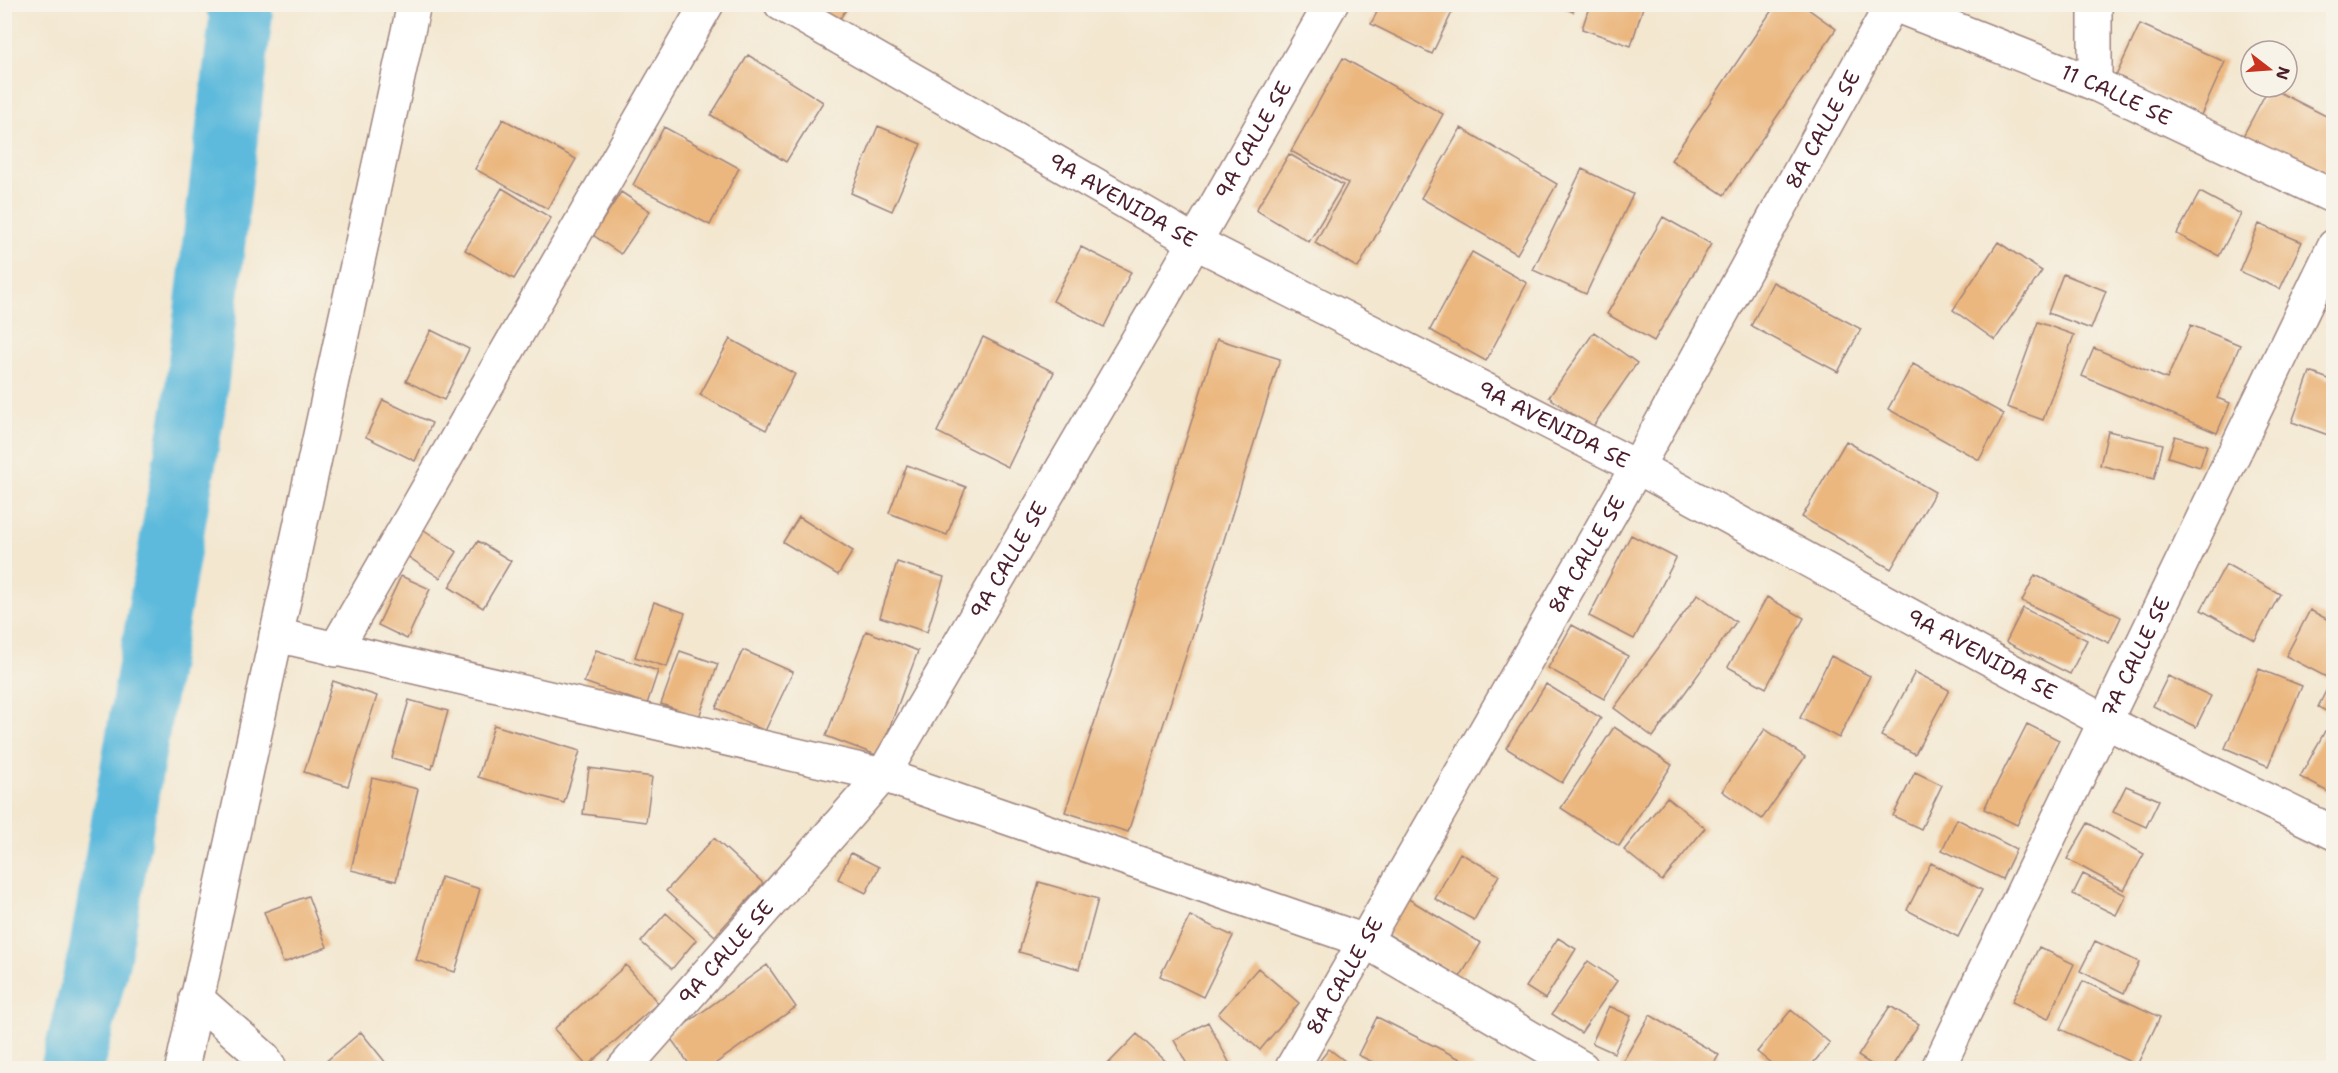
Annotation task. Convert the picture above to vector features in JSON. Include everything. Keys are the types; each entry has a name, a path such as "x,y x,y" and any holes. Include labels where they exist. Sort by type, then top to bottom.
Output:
{"street":[{"path":"182,1068 414,4"},
{"path":"335,650 707,4"},
{"name":"9A AVENIDA SE","path":"781,4 1195,242 1637,467 2106,722 2334,833"},
{"name":"9A CALLE SE","path":"624,1068 883,776 1195,242 1331,4"},
{"name":"11 CALLE SE","path":"1892,4 2095,84 2334,197"},
{"name":"8A CALLE SE","path":"1292,1068 1637,467 1892,4"},
{"path":"2095,4 2095,84"},
{"name":"7A CALLE SE","path":"1938,1068 2334,246"},
{"path":"276,635 883,776 1365,941 1582,1068"},
{"path":"196,998 264,1058 270,1068"}],"building":[{"path":"1381,4 1456,4 1432,54 1371,24"},
{"path":"1556,4 1577,4 1573,12"},
{"path":"1590,4 1644,4 1631,46 1582,29"},
{"path":"1776,4 1801,4 1836,29 1724,195 1671,160"},
{"path":"806,5 849,5 837,23"},
{"path":"2140,24 2225,62 2201,115 2116,76"},
{"path":"748,55 823,102 786,162 711,115"},
{"path":"1343,58 1443,114 1358,268 1315,243 1348,183 1291,151"},
{"path":"2263,99 2293,99 2334,120 2334,180 2242,138"},
{"path":"503,119 576,159 548,209 475,169"},
{"path":"878,126 921,144 892,211 851,193"},
{"path":"664,127 739,168 710,225 633,185"},
{"path":"1461,128 1557,184 1517,254 1421,198"},
{"path":"1289,154 1343,185 1309,242 1256,210"},
{"path":"1582,169 1633,194 1586,294 1533,270"},
{"path":"502,188 551,218 514,279 465,250"},
{"path":"621,192 650,211 621,254 593,235"},
{"path":"2200,192 2241,214 2219,256 2177,234"},
{"path":"1663,217 1711,244 1654,341 1607,314"},
{"path":"2259,224 2302,242 2280,289 2239,271"},
{"path":"1998,242 2042,271 1995,340 1953,310"},
{"path":"1081,247 1131,272 1104,327 1053,301"},
{"path":"1472,252 1527,283 1486,361 1430,330"},
{"path":"2063,274 2106,291 2091,329 2048,313"},
{"path":"1773,282 1861,329 1838,372 1751,326"},
{"path":"2038,322 2074,335 2043,420 2007,407"},
{"path":"2191,325 2240,345 2217,398 2230,403 2217,433 2082,376 2094,348 2167,379"},
{"path":"431,330 469,349 444,400 406,381"},
{"path":"1594,332 1637,363 1592,428 1549,397"},
{"path":"983,337 1054,372 1008,467 937,432"},
{"path":"730,339 795,374 766,430 700,395"},
{"path":"1217,339 1280,359 1223,543 1128,832 1065,812 1160,523"},
{"path":"1913,364 2004,414 1979,460 1888,409"},
{"path":"2310,372 2334,381 2334,431 2331,436 2292,422"},
{"path":"383,400 432,423 415,461 366,437"},
{"path":"2108,431 2163,444 2154,479 2100,465"},
{"path":"2175,436 2207,445 2200,467 2168,457"},
{"path":"1846,441 1935,492 1891,569 1802,517"},
{"path":"907,465 966,487 947,535 889,513"},
{"path":"799,517 853,551 838,575 783,542"},
{"path":"421,528 457,552 440,578 404,554"},
{"path":"1631,535 1676,558 1634,639 1589,616"},
{"path":"478,541 511,561 483,608 449,587"},
{"path":"897,562 944,577 927,632 880,617"},
{"path":"2226,564 2280,594 2255,640 2201,610"},
{"path":"2035,575 2121,617 2109,643 2022,601"},
{"path":"401,576 430,589 407,639 378,625"},
{"path":"1698,594 1736,622 1653,737 1614,708"},
{"path":"1767,597 1804,618 1766,688 1728,667"},
{"path":"654,602 685,613 667,667 635,657"},
{"path":"2023,608 2087,640 2070,674 2006,642"},
{"path":"2310,610 2334,623 2334,681 2286,656"},
{"path":"1572,625 1628,656 1604,699 1548,668"},
{"path":"866,631 918,651 879,756 826,736"},
{"path":"596,650 658,671 647,704 584,682"},
{"path":"743,650 793,672 765,731 716,708"},
{"path":"680,651 718,664 699,717 661,704"},
{"path":"1831,656 1870,676 1839,738 1800,718"},
{"path":"2259,669 2302,686 2268,766 2225,748"},
{"path":"1915,672 1949,690 1915,754 1881,736"},
{"path":"2168,676 2211,696 2196,727 2153,706"},
{"path":"333,681 377,696 348,786 304,772"},
{"path":"1546,684 1601,718 1562,783 1506,748"},
{"path":"2329,685 2334,688 2334,715 2318,707"},
{"path":"409,700 448,711 432,769 392,758"},
{"path":"2027,724 2059,740 2017,825 1984,809"},
{"path":"494,725 580,751 564,803 478,777"},
{"path":"1614,727 1672,765 1619,846 1561,808"},
{"path":"1765,729 1805,757 1762,819 1722,791"},
{"path":"2325,731 2334,735 2334,795 2300,777"},
{"path":"589,768 652,777 646,822 583,814"},
{"path":"1915,772 1942,785 1921,829 1893,816"},
{"path":"372,778 418,789 396,881 351,870"},
{"path":"2126,786 2159,800 2146,827 2113,812"},
{"path":"1667,797 1705,828 1662,881 1624,850"},
{"path":"1957,819 2016,849 2002,879 1942,850"},
{"path":"2088,823 2144,854 2124,890 2067,859"},
{"path":"714,838 763,883 715,936 666,891"},
{"path":"851,853 879,867 866,893 838,879"},
{"path":"1460,853 1499,875 1474,920 1435,899"},
{"path":"1931,863 1982,890 1958,937 1907,910"},
{"path":"2083,874 2126,895 2116,915 2073,894"},
{"path":"441,877 480,889 455,972 416,960"},
{"path":"1039,882 1098,899 1079,969 1019,952"},
{"path":"308,896 327,947 283,963 264,912"},
{"path":"1407,898 1481,943 1460,977 1386,933"},
{"path":"666,913 696,940 672,969 641,942"},
{"path":"1190,916 1233,936 1203,997 1160,976"},
{"path":"1558,938 1576,949 1545,999 1526,987"},
{"path":"2095,941 2139,962 2124,993 2080,971"},
{"path":"2039,947 2074,964 2048,1019 2012,1002"},
{"path":"1588,961 1617,981 1581,1033 1552,1014"},
{"path":"626,965 658,1003 587,1066 554,1029"},
{"path":"767,965 796,1007 709,1068 692,1068 669,1036"},
{"path":"1258,968 1299,1003 1260,1050 1218,1014"},
{"path":"2083,981 2160,1017 2137,1065 2060,1029"},
{"path":"1609,1006 1631,1016 1614,1053 1592,1043"},
{"path":"1890,1006 1919,1024 1891,1068 1877,1068 1858,1056"},
{"path":"1791,1010 1830,1043 1809,1068 1777,1068 1757,1052"},
{"path":"1650,1015 1719,1055 1711,1068 1625,1068 1620,1066"},
{"path":"1377,1017 1474,1066 1472,1068 1385,1068 1358,1055"},
{"path":"1208,1022 1232,1068 1189,1068 1174,1040"},
{"path":"361,1032 390,1068 318,1068"},
{"path":"1137,1034 1173,1068 1104,1068"},
{"path":"1329,1049 1354,1068 1314,1068"}],"waterway":[{"path":"72,1068 100,953 194,408 241,16 237,4"}]}
